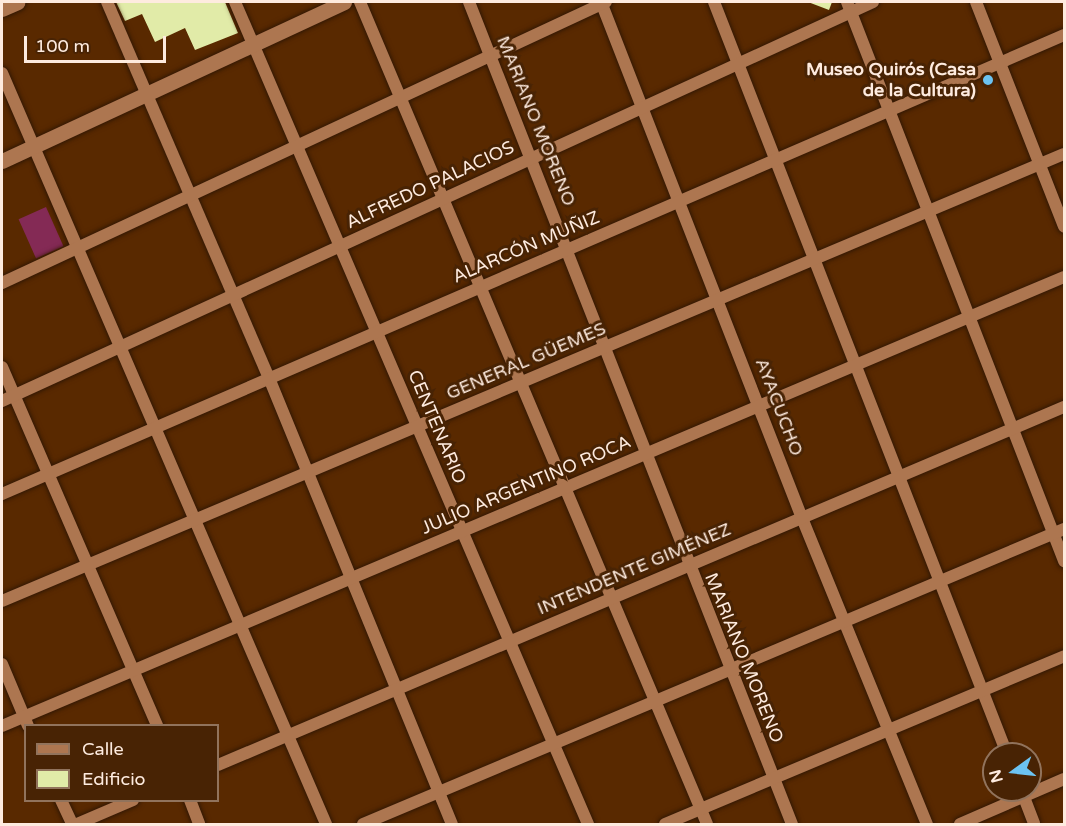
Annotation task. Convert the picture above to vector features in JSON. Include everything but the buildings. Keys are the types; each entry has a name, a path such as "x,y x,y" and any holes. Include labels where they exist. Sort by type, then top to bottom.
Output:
{"street":[{"path":"2,9 18,2"},
{"path":"107,2 269,378 305,473 452,825"},
{"name":"CENTENARIO","path":"235,2 588,825"},
{"path":"2,160 146,91 344,2"},
{"path":"360,2 482,286 610,599 707,825"},
{"name":"MARIANO MORENO","path":"470,2 568,249 729,671 792,825"},
{"path":"2,283 603,2"},
{"name":"AYACUCHO","path":"603,2 802,518 927,825"},
{"path":"714,2 776,158 897,478 1002,742"},
{"name":"ALFREDO PALACIOS","path":"2,401 642,108 849,7 873,2"},
{"path":"976,2 1065,226"},
{"path":"849,7 1012,429 1059,532 1065,561"},
{"name":"ALARCÓN MUÑIZ","path":"2,494 1065,35"},
{"path":"2,73 242,625 326,825"},
{"name":"GENERAL GÜEMES","path":"2,601 1065,154"},
{"name":"JULIO ARGENTINO ROCA","path":"2,726 26,721 132,671 1065,278"},
{"path":"2,367 156,724"},
{"name":"INTENDENTE GIMÉNEZ","path":"219,765 1065,407"},
{"path":"363,825 1059,532"},
{"path":"665,825 1065,656"},
{"path":"2,664 26,721"},
{"path":"1042,787 1065,779"},
{"path":"61,802 72,825"},
{"path":"77,825 131,802"},
{"path":"190,802 199,825"},
{"path":"960,825 1007,802"},
{"path":"1026,802 1034,825"}],"shaded area":[{"path":"46,207 63,246 36,258 19,219"}],"place":[{"name":"Museo Quirós (Casa de la Cultura)","path":"988,80"}]}
